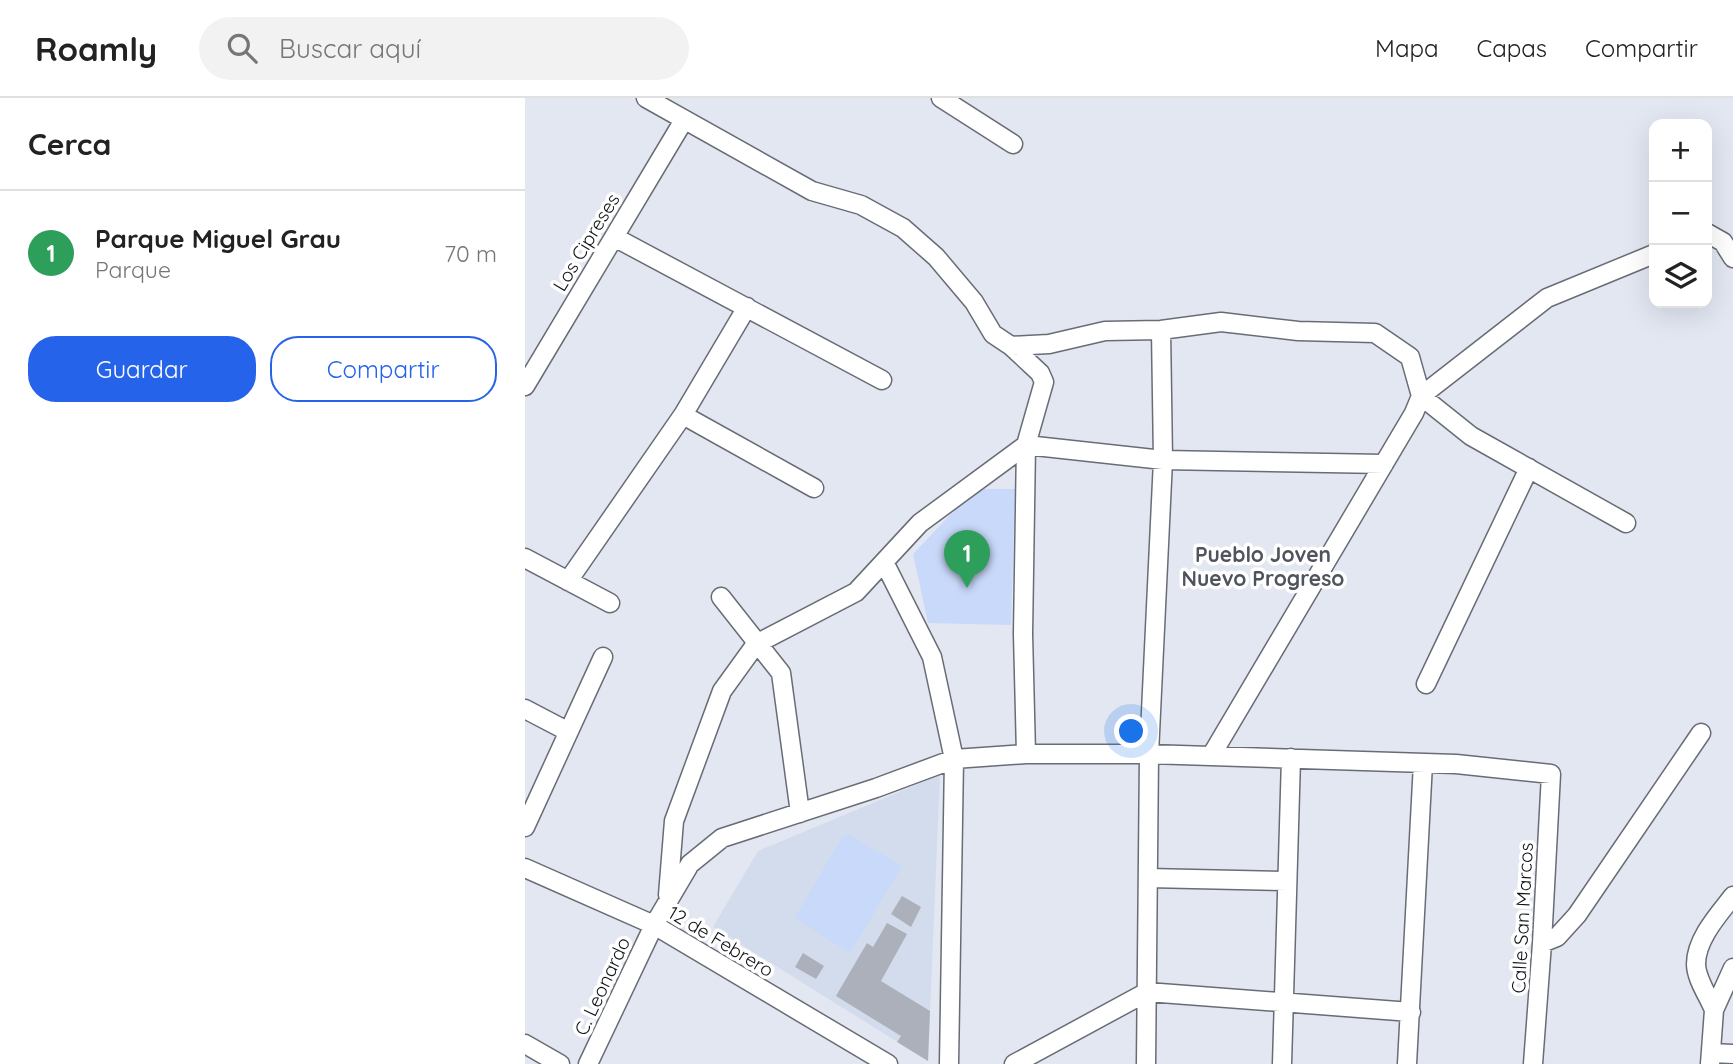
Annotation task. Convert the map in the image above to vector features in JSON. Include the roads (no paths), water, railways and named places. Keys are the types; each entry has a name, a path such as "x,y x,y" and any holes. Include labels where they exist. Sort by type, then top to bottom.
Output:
{"street":[{"path":"646,98 812,191 861,205 903,228 936,257 974,302 993,334 1011,346 1040,373 1044,382 1026,445 1023,634 1026,754"},
{"path":"941,98 1013,144"},
{"name":"Los Cipreses","path":"525,386 684,120"},
{"path":"1712,236 1723,243 1733,258"},
{"path":"614,237 882,380"},
{"path":"1211,756 1421,397 1547,298 1649,256"},
{"path":"568,581 683,415 747,307"},
{"path":"1011,346 1049,344 1105,331 1161,330 1221,322 1298,331 1375,333 1410,357 1421,397 1471,436 1626,523"},
{"path":"1146,1064 1149,754 1163,460 1161,330"},
{"path":"683,415 814,488"},
{"path":"668,902 674,821 722,691 756,643 856,592 920,523 1026,445 1163,460 1384,464"},
{"path":"1426,684 1529,468"},
{"path":"525,558 610,603"},
{"path":"884,562 932,657 954,759 949,1064"},
{"path":"721,597 781,673 800,813"},
{"path":"525,827 603,657"},
{"path":"525,709 568,731"},
{"path":"1542,943 1557,937 1577,915 1700,733"},
{"name":"C. Leonardo","path":"588,1064 655,925 690,864 722,838 876,788 954,759 1026,754 1149,754 1456,764 1551,774"},
{"path":"1282,1064 1291,758"},
{"path":"1407,1064 1423,763"},
{"name":"Calle San Marcos","path":"1533,1064 1551,774"},
{"name":"12 de Febrero","path":"525,868 655,925 888,1064"},
{"path":"1148,878 1287,881"},
{"path":"1714,1010 1696,964 1702,942 1716,917 1733,896"},
{"path":"1733,968 1714,1010 1711,1058 1733,1054"},
{"path":"1014,1064 1147,992 1411,1012"},
{"path":"525,1044 560,1064"}],"place":[{"name":"Parque Miguel Grau","path":"967,588"}],"district":[{"name":"Pueblo Joven Nuevo Progreso","path":"1263,567"}]}
